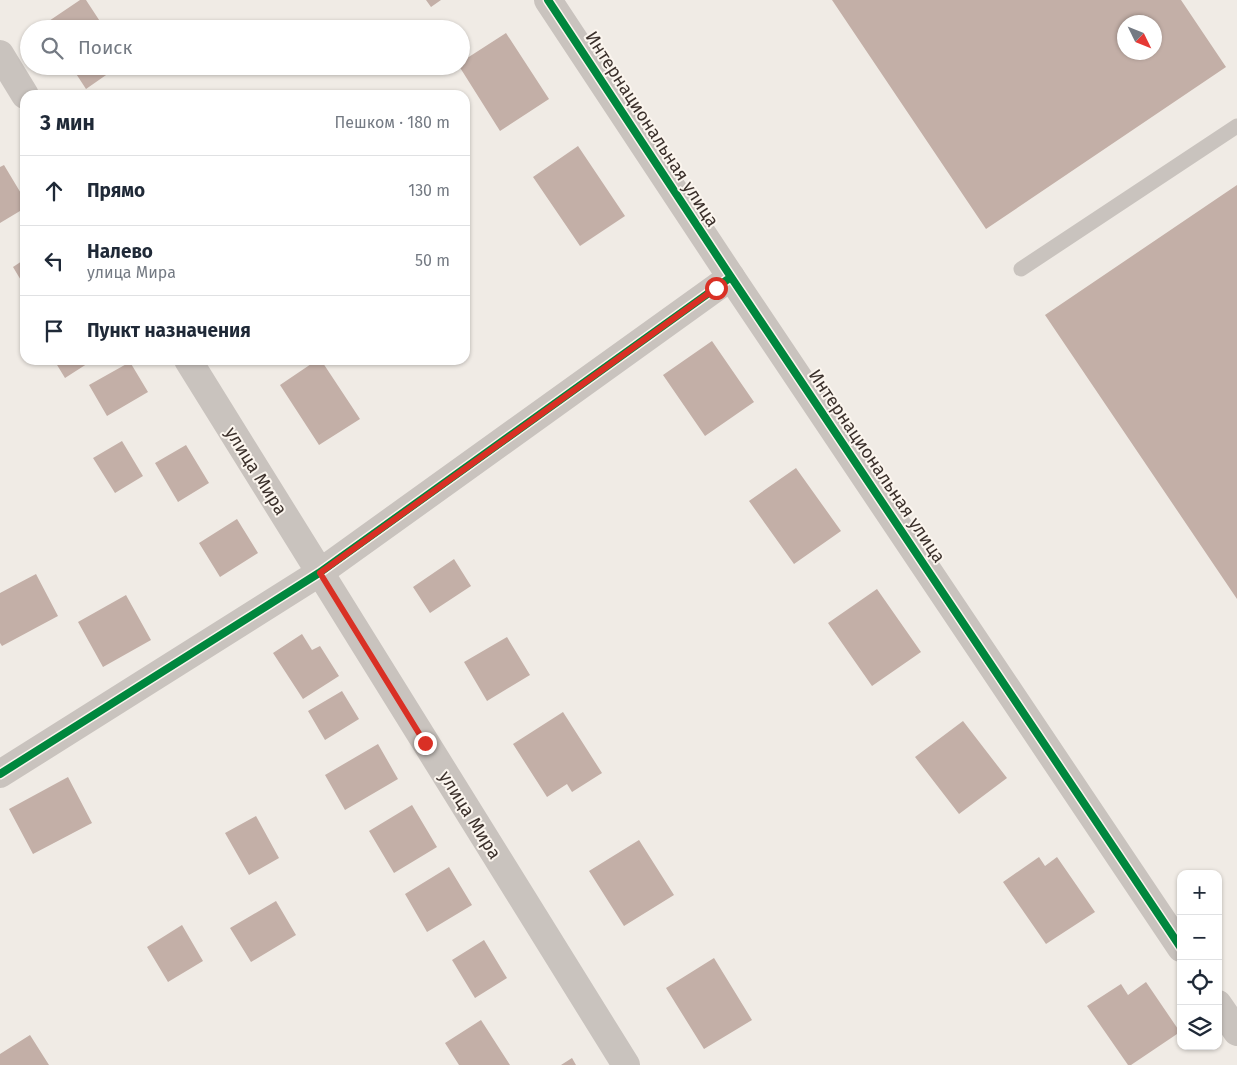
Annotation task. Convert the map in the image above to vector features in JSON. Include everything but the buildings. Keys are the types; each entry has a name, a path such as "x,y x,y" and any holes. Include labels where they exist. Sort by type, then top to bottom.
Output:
{"street":[{"name":"Интернациональная улица","path":"548,0 731,277 1177,942"},
{"path":"0,54 22,90"},
{"path":"0,774 320,573 731,277"},
{"name":"улица Мира","path":"191,365 626,1065"},
{"path":"1219,1005 1237,1032"}],"lane":[{"path":"1021,269 1237,126"}],"cycle path":[{"path":"548,0 731,277 1177,942"},
{"path":"0,774 319,573 731,277"}],"route":[{"path":"425,743 320,573 716,288"}]}
